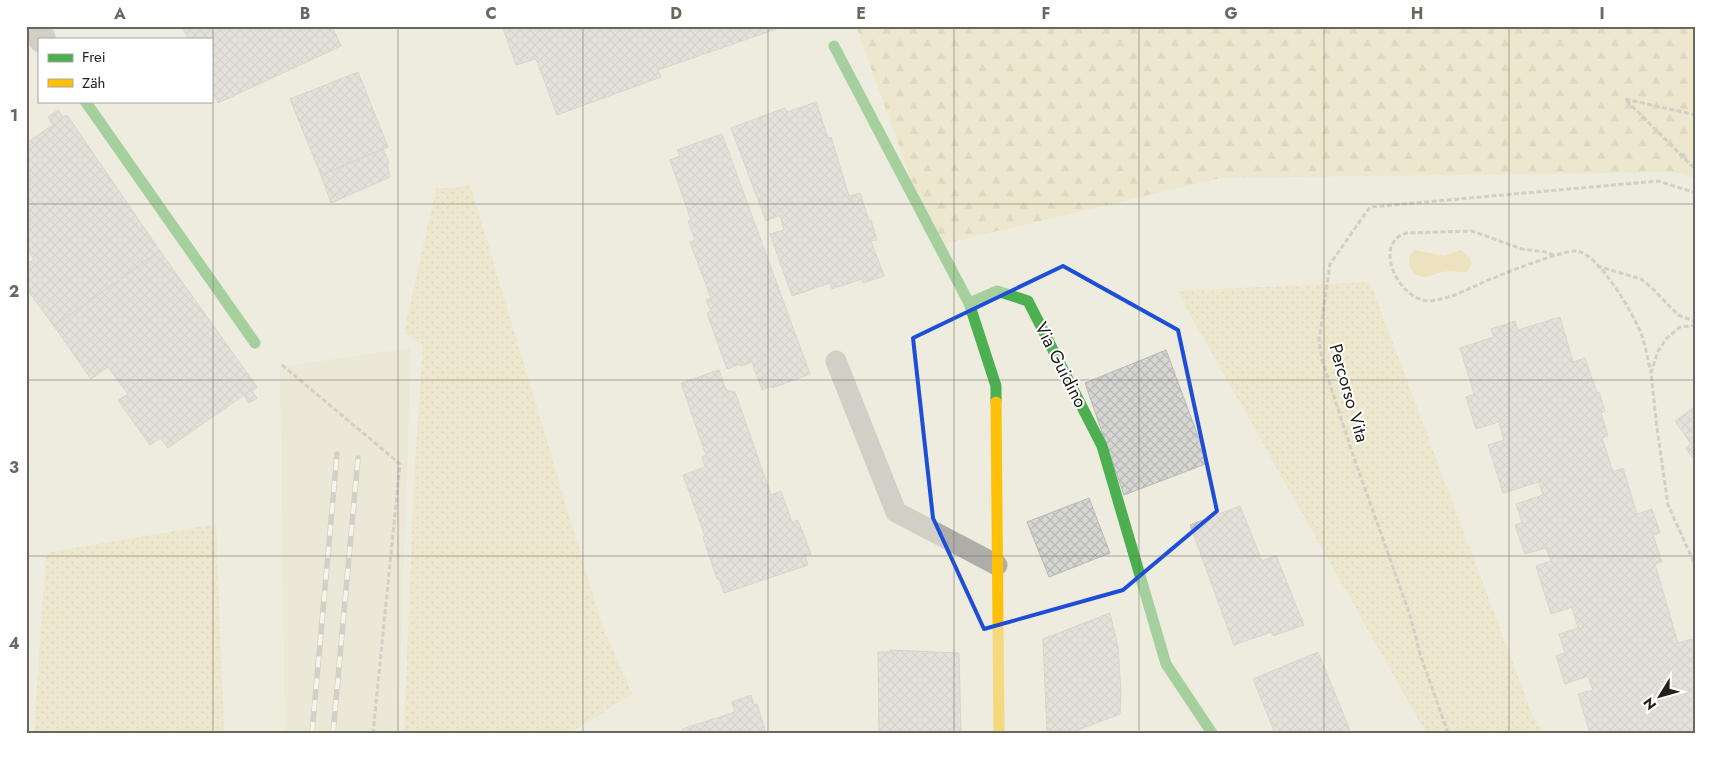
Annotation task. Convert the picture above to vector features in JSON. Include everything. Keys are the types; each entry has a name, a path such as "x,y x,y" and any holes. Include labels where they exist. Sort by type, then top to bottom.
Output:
{"street":[{"path":"34,26 41,38"},
{"path":"834,46 969,303 996,386 1000,733"},
{"path":"86,102 255,343"},
{"name":"Via Guidino","path":"969,303 998,291 1028,301 1102,446 1166,664 1212,733"}],"lane":[{"path":"836,361 896,512 997,565"}],"path":[{"path":"1696,115 1624,99 1696,170"},
{"name":"Percorso Vita","path":"1448,733 1420,654 1410,615 1354,458 1322,360 1319,340 1330,264 1370,207 1658,181 1696,192"},
{"path":"1554,255 1522,249 1472,232 1408,233 1401,234 1394,240 1390,262 1400,285 1410,294 1423,300 1435,300 1469,289 1554,255 1576,251 1586,254 1617,289 1632,313 1642,337 1651,373 1656,428 1668,505 1696,567"},
{"path":"1597,266 1641,279 1678,315 1696,323"},
{"path":"1651,373 1658,351 1666,338 1680,327 1696,323"},
{"path":"255,343 400,464 373,733"}],"highlighted area":[{"path":"1063,266 1178,330 1217,511 1123,590 984,629 933,518 913,338"}],"shaded area":[{"path":"1415,250 1444,256 1461,250 1470,258 1472,264 1467,272 1446,271 1422,277 1411,268 1409,260"},
{"path":"411,348 398,733 285,733 280,367"}],"green space":[{"path":"856,26 1696,26 1696,179 1674,172 1220,178 935,246"},
{"path":"470,184 602,625 632,694 570,733 404,733 414,480 423,346 404,333 436,188 456,188"},
{"path":"1370,282 1533,717 1545,733 1426,733 1177,291"},
{"path":"216,524 224,733 34,733 46,553"}],"building":[{"path":"182,26 332,26 341,46 218,103 212,90 212,38 188,38"},
{"path":"502,26 785,26 658,70 661,77 557,115 536,59 516,65"},
{"path":"358,72 388,147 321,175 290,99"},
{"path":"816,102 828,138 831,137 849,196 860,193 869,221 871,220 877,240 871,241 884,276 863,283 862,279 832,289 830,283 792,296 770,234 784,230 780,215 766,221 731,128 785,108 787,112"},
{"path":"58,110 63,117 67,115 160,251 54,326 26,288 26,265 34,259 26,248 26,143 53,125 48,117"},
{"path":"722,134 810,374 762,390 752,362 727,369 707,313 711,311 706,300 711,298 690,242 695,240 688,221 691,220 670,160 680,156 677,150"},
{"path":"383,149 389,163 387,163 390,177 331,203 321,175"},
{"path":"160,251 257,387 252,391 257,398 249,403 244,395 168,448 160,438 150,445 118,400 128,394 108,367 91,379 54,326"},
{"path":"1560,317 1573,362 1585,358 1597,393 1599,392 1605,411 1601,413 1608,436 1602,438 1613,472 1623,468 1637,514 1652,509 1660,533 1653,535 1662,562 1655,564 1678,643 1692,639 1696,653 1696,659 1692,661 1696,674 1696,689 1694,690 1696,697 1696,733 1590,733 1578,694 1593,690 1588,676 1565,684 1556,656 1565,653 1559,634 1578,628 1572,607 1551,614 1536,566 1551,561 1546,548 1525,554 1515,525 1522,523 1516,504 1543,495 1539,482 1503,493 1488,445 1504,440 1499,422 1476,429 1466,397 1474,394 1460,348 1494,337 1491,329 1515,321 1518,330"},
{"path":"1166,350 1208,463 1124,495 1085,383"},
{"path":"719,370 726,390 735,392 771,495 781,491 792,522 798,520 811,554 805,556 808,565 724,593 719,579 717,579 703,537 705,536 683,475 705,467 702,457 706,455 681,383"},
{"path":"1696,406 1696,462 1686,449 1691,444 1675,421"},
{"path":"1089,498 1110,553 1049,577 1027,522"},
{"path":"1240,506 1262,561 1276,555 1304,625 1273,636 1271,632 1234,645 1190,525"},
{"path":"1110,613 1118,647 1121,692 1120,714 1070,733 1047,733 1043,639"},
{"path":"890,650 959,653 961,733 879,733 878,652 890,652"},
{"path":"1318,652 1351,733 1275,733 1253,679"},
{"path":"751,695 754,705 757,704 766,733 683,733 682,729 735,712 732,702"}],"railway":[{"path":"312,733 337,454"},
{"path":"333,733 358,458"}],"traffic: fast":[{"path":"834,46 969,303"},
{"path":"86,102 255,343"},
{"path":"996,402 996,386 969,303 997,291 1028,301 1102,446 1166,664 1212,733"}],"traffic: slow":[{"path":"996,402 999,733"}]}
